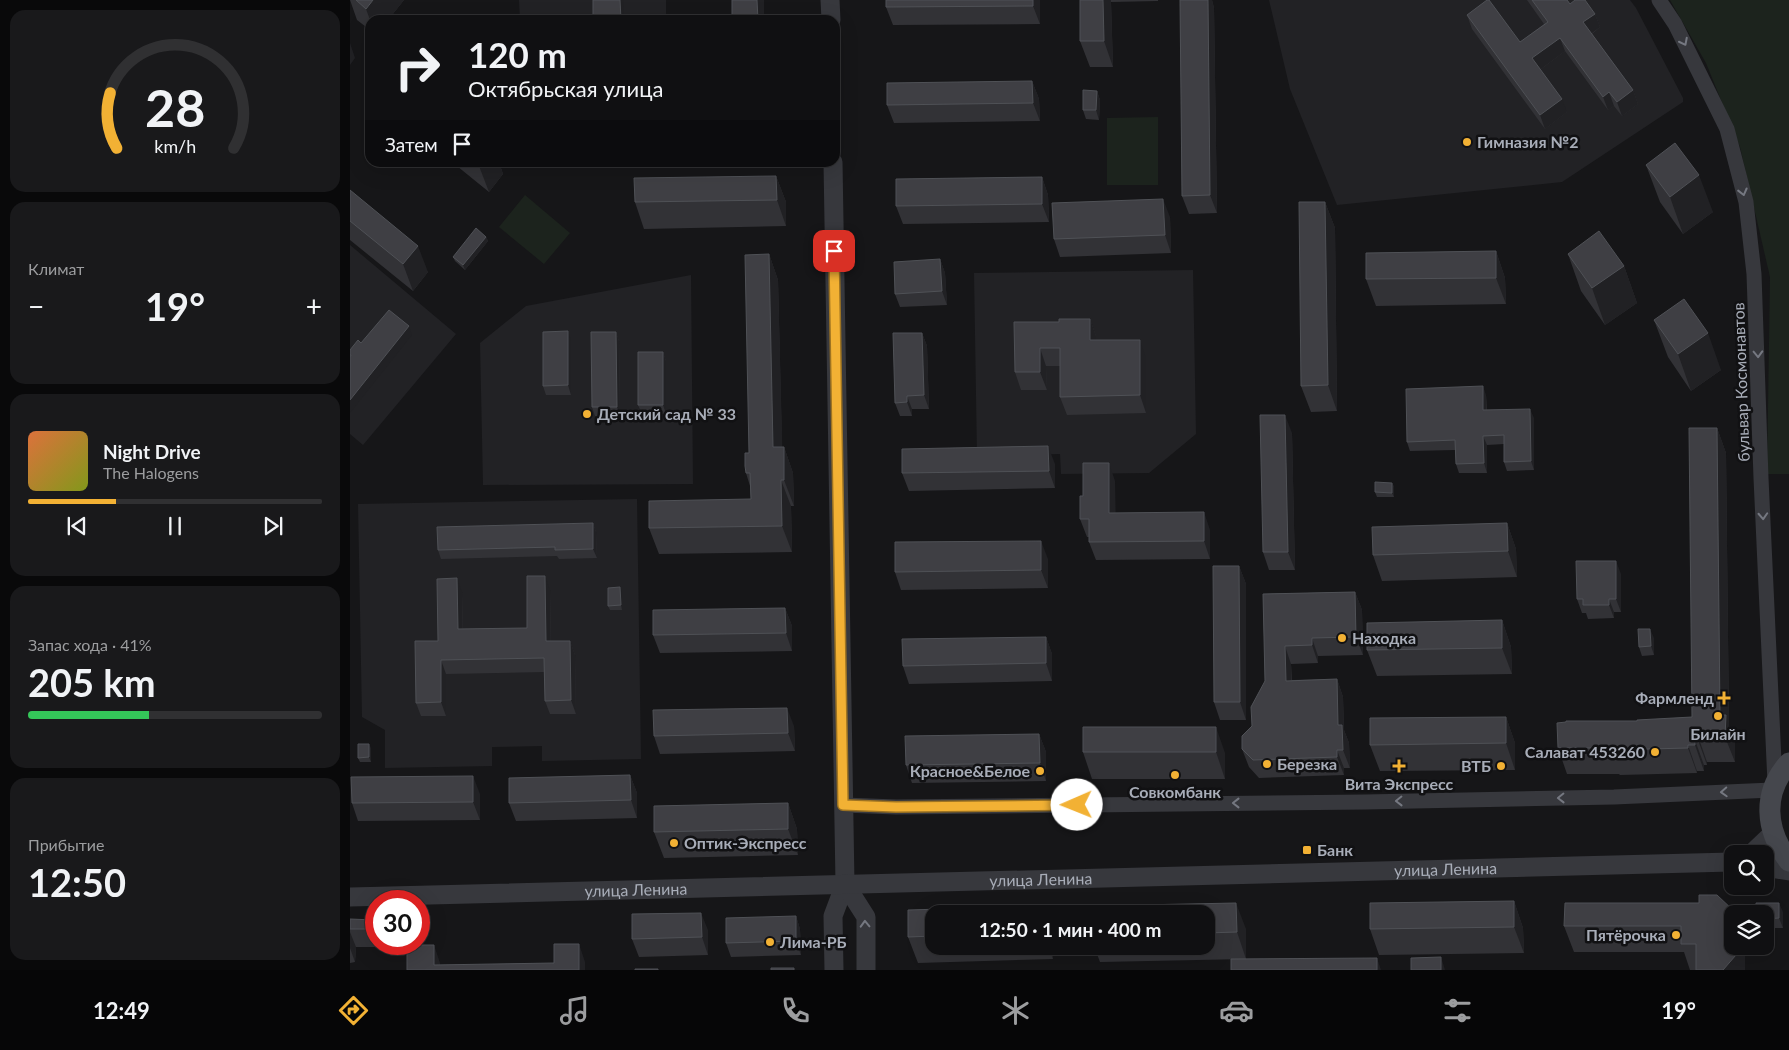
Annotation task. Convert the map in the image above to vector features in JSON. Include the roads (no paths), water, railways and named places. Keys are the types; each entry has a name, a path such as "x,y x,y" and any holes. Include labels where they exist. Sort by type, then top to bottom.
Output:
{"main road":[{"path":"1789,763 1774,787 1770,807 1772,832 1780,849 1789,861"}],"street":[{"path":"830,0 830,15"},
{"name":"бульвар Космонавтов","path":"1659,0 1675,24 1727,128 1746,202 1754,274 1774,787"},
{"path":"833,167 845,884 833,916 834,970"},
{"path":"843,805 896,807 1302,803 1614,797 1774,787"},
{"path":"1760,845 1772,832"},
{"name":"улица Ленина","path":"350,897 1724,862"},
{"path":"1774,868 1789,871"},
{"path":"845,884 866,917 866,970"}],"place":[{"name":"Гимназия №2","path":"1467,142"},
{"name":"Детский сад № 33","path":"587,414"},
{"name":"Находка","path":"1342,638"},
{"name":"Фармленд","path":"1724,698"},
{"name":"Билайн","path":"1718,716"},
{"name":"Салават 453260","path":"1655,752"},
{"name":"Березка","path":"1267,764"},
{"name":"Вита Экспресс","path":"1399,766"},
{"name":"ВТБ","path":"1501,766"},
{"name":"Красное&Белое","path":"1040,771"},
{"name":"Совкомбанк","path":"1175,775"},
{"name":"Оптик-Экспресс","path":"674,843"},
{"name":"Банк","path":"1307,850"},
{"name":"Пятёрочка","path":"1676,935"},
{"name":"Лима-РБ","path":"770,942"}]}
